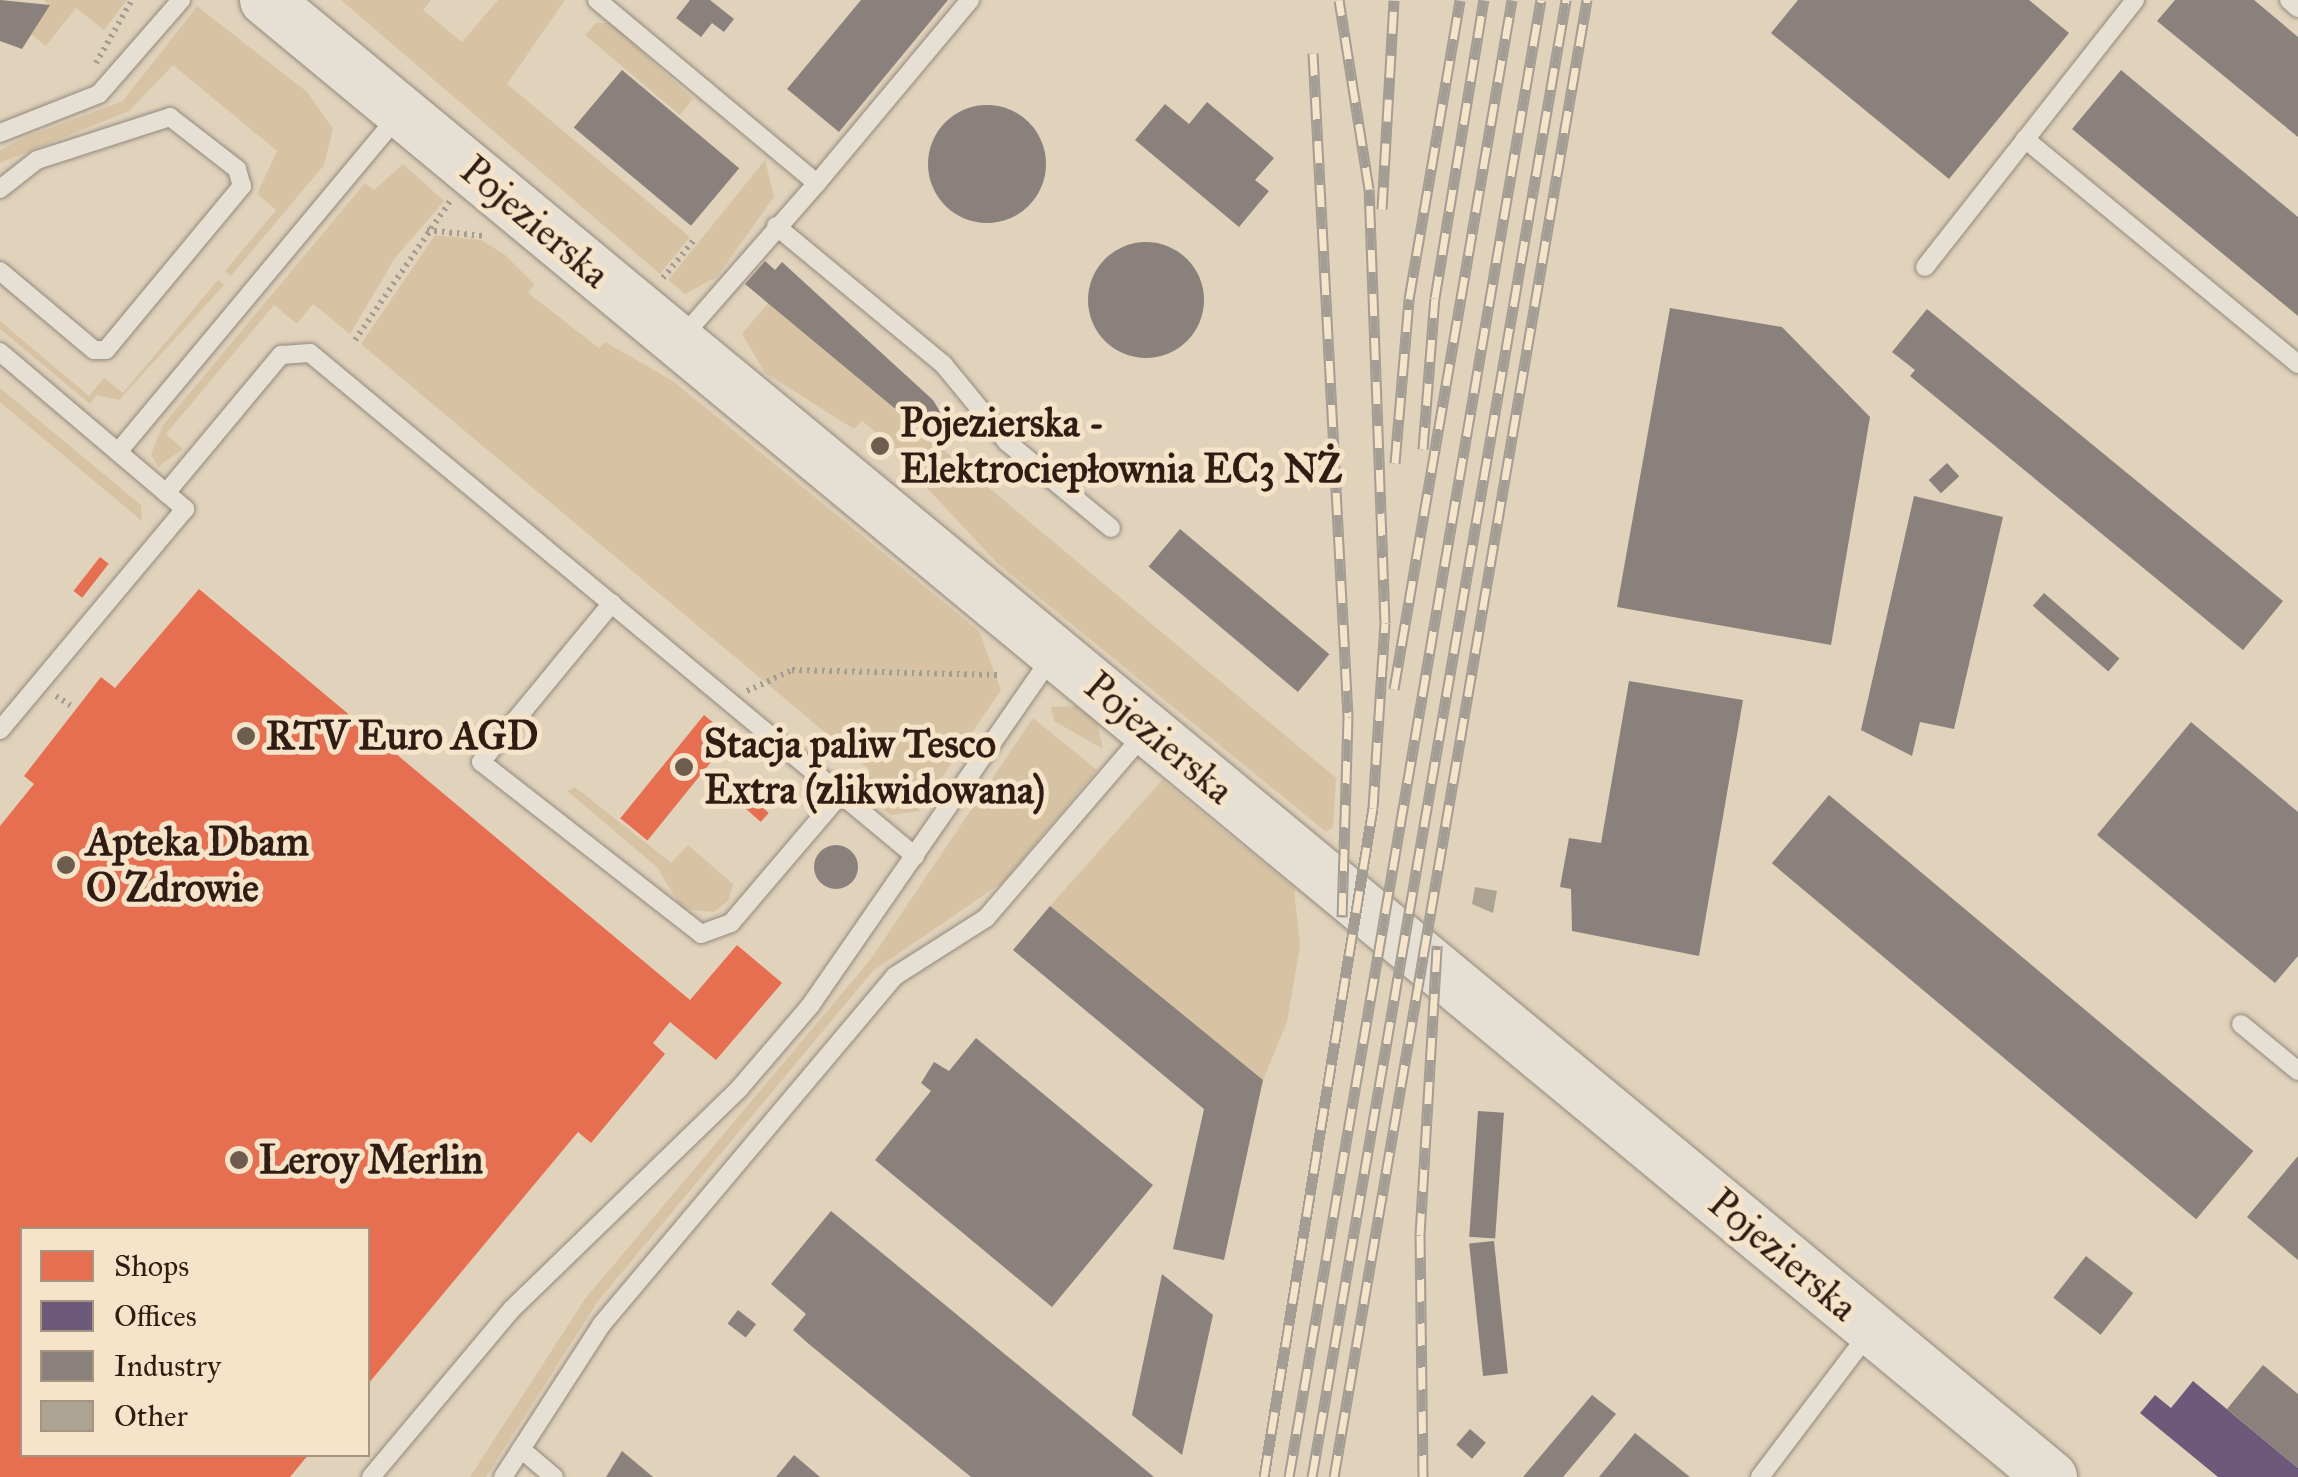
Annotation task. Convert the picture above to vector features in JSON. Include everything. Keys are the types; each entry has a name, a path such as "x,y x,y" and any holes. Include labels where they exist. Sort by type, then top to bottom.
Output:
{"street":[{"name":"Pojezierska","path":"266,0 2052,1477"}],"lane":[{"path":"0,133 99,94 181,0"},
{"path":"597,0 817,183"},
{"path":"678,341 970,0"},
{"path":"1924,266 2135,0"},
{"path":"2288,0 2298,8"},
{"path":"118,452 402,112"},
{"path":"0,188 37,160 170,116 242,176 238,195 106,350 0,271"},
{"path":"2025,139 2298,364"},
{"path":"776,226 943,364 1007,442 1112,528"},
{"path":"166,493 280,355 302,350 915,856"},
{"path":"0,352 185,509 0,730"},
{"path":"612,603 481,762 701,934 731,923 838,796"},
{"path":"371,1477 512,1309 738,1090 838,970 1056,652"},
{"path":"503,1477 602,1324 895,976 986,918 1148,728"},
{"path":"2241,1024 2298,1071"},
{"path":"1760,1477 1872,1328"},
{"path":"521,1449 554,1477"}],"path":[{"path":"355,340 457,190"},
{"path":"427,230 499,240"},
{"path":"674,264 694,240"},
{"path":"731,704 770,674 792,670 999,675"}],"shaded area":[{"path":"44,0 127,0 104,30 76,8 46,46 28,32 49,6"},
{"path":"341,0 431,0 423,10 462,42 498,0 565,0 507,84 690,237 660,274"},
{"path":"197,6 307,92 333,129 324,165 231,276 225,271 276,210 257,194 277,151 173,65 129,111 0,163 0,150 23,138 123,101"},
{"path":"596,23 611,23 693,99 680,115 585,35"},
{"path":"765,160 774,197 717,277 685,294 668,280"},
{"path":"403,164 444,201 395,258 350,334 313,304 297,324 274,305 166,434 183,449 158,467 151,454 163,425 365,183 374,190"},
{"path":"435,235 481,240 504,254 534,284 528,293 599,348 605,342 673,381 979,631 1001,690 919,811 891,815 856,789 870,770 361,344"},
{"path":"218,280 224,285 119,400 97,395 90,404 0,329 0,321 89,396 104,378 123,393"},
{"path":"768,303 1336,778 1333,827 1326,832 998,564 927,488 933,480 862,421 854,429 765,373 742,334"},
{"path":"0,388 141,505 142,521 0,402"},
{"path":"1078,706 1096,719 1103,749 1054,721 1051,707"},
{"path":"1033,718 1097,770 1003,882 873,971 598,1301 486,1477 470,1477 585,1299 870,960"},
{"path":"1162,780 1294,888 1300,946 1287,1022 1263,1080 1050,906"},
{"path":"575,787 671,863 688,845 733,884 729,900 714,912 682,909 657,867 567,791"}],"building: Shops":[{"path":"100,557 109,564 82,598 74,591"},
{"path":"199,589 690,1000 737,945 782,983 716,1060 670,1022 653,1043 665,1054 591,1143 578,1132 370,1382 370,1227 20,1227 20,1457 307,1457 290,1477 0,1477 0,826 34,784 24,776 101,677 115,688"},
{"name":"Stacja paliw Tesco Extra (zlikwidowana)","path":"704,715 731,737 648,840 620,818"},
{"path":"742,789 769,813 761,822 734,798"}],"building: Offices":[{"path":"2193,1381 2298,1468 2298,1477 2218,1477 2140,1413 2155,1395 2171,1408"}],"building: Industry":[{"path":"0,0 50,5 22,49 0,41"},
{"path":"690,0 710,0 734,19 724,32 712,23 701,37 676,18"},
{"path":"861,0 948,0 839,132 787,89"},
{"path":"1798,0 2029,0 2069,33 1949,179 1771,33"},
{"path":"2175,0 2254,0 2298,37 2298,137 2157,21"},
{"path":"622,70 739,168 691,226 574,127"},
{"path":"2121,70 2298,217 2298,316 2072,129"},
{"path":"1207,102 1274,158 1255,180 1269,191 1239,227 1135,140 1165,104 1189,124"},
{"path":"987,105 1010,109 1029,122 1042,141 1046,164 1042,187 1029,206 1010,219 987,223 964,219 945,206 932,187 928,164 932,141 945,122 964,109"},
{"path":"1146,242 1168,246 1187,259 1200,278 1204,300 1200,322 1187,341 1168,354 1146,358 1124,354 1105,341 1092,322 1088,300 1092,278 1105,259 1124,246"},
{"path":"765,261 775,270 782,262 933,400 944,418 929,437 745,284"},
{"path":"1670,308 1782,327 1870,417 1831,645 1617,607"},
{"path":"1927,309 2283,601 2243,650 1910,376 1915,370 1892,352"},
{"path":"1947,463 1959,476 1941,493 1929,480"},
{"path":"1914,496 2003,517 1954,729 1920,722 1912,756 1861,730"},
{"path":"1180,529 1329,654 1298,692 1149,567"},
{"path":"2044,593 2119,659 2108,671 2033,606"},
{"path":"1629,681 1743,700 1699,956 1572,931 1571,889 1560,887 1569,838 1601,843"},
{"path":"2191,722 2298,812 2298,956 2275,983 2097,835"},
{"path":"1829,795 2253,1151 2196,1219 1772,863"},
{"path":"836,845 852,851 858,867 852,883 836,889 820,883 814,867 820,851"},
{"path":"1050,906 1263,1080 1224,1260 1173,1249 1204,1109 1013,950"},
{"path":"976,1038 1153,1185 1052,1307 875,1160 931,1091 921,1083 934,1062 949,1071"},
{"path":"1478,1111 1504,1113 1495,1239 1469,1237"},
{"path":"2298,1156 2298,1260 2247,1217"},
{"path":"831,1211 1154,1477 971,1477 810,1345 793,1330 806,1314 771,1284"},
{"path":"1494,1241 1508,1373 1483,1376 1469,1244"},
{"path":"2086,1256 2133,1293 2101,1335 2053,1298"},
{"path":"1162,1274 1213,1315 1182,1455 1132,1415"},
{"path":"738,1310 756,1324 746,1338 728,1323"},
{"path":"2263,1365 2298,1394 2298,1468 2227,1409"},
{"path":"1592,1395 1616,1414 1563,1477 1523,1477"},
{"path":"1470,1429 1486,1443 1472,1459 1456,1445"},
{"path":"1635,1433 1690,1477 1599,1477"},
{"path":"622,1451 653,1477 606,1477"},
{"path":"794,1455 820,1477 776,1477"}],"building: Other":[{"path":"1475,887 1497,891 1493,913 1472,904"}],"railway":[{"path":"1264,1477 1373,808 1385,623 1369,189 1339,0"},
{"path":"1382,209 1394,0"},
{"path":"1395,463 1409,299 1460,0"},
{"path":"1423,449 1435,298 1484,0"},
{"path":"1394,689 1512,0"},
{"path":"1289,1477 1541,0"},
{"path":"1312,1477 1566,0"},
{"path":"1334,1477 1587,0"},
{"path":"1313,53 1348,717 1342,917"},
{"path":"1423,1477 1420,1235 1437,945"}],"place":[{"name":"Pojezierska - Elektrociepłownia EC3 NŻ","path":"880,446"},
{"name":"RTV Euro AGD","path":"246,736"},
{"name":"Stacja paliw Tesco Extra (zlikwidowana)","path":"684,767"},
{"name":"Apteka Dbam O Zdrowie","path":"66,865"},
{"name":"Leroy Merlin","path":"239,1160"}]}
